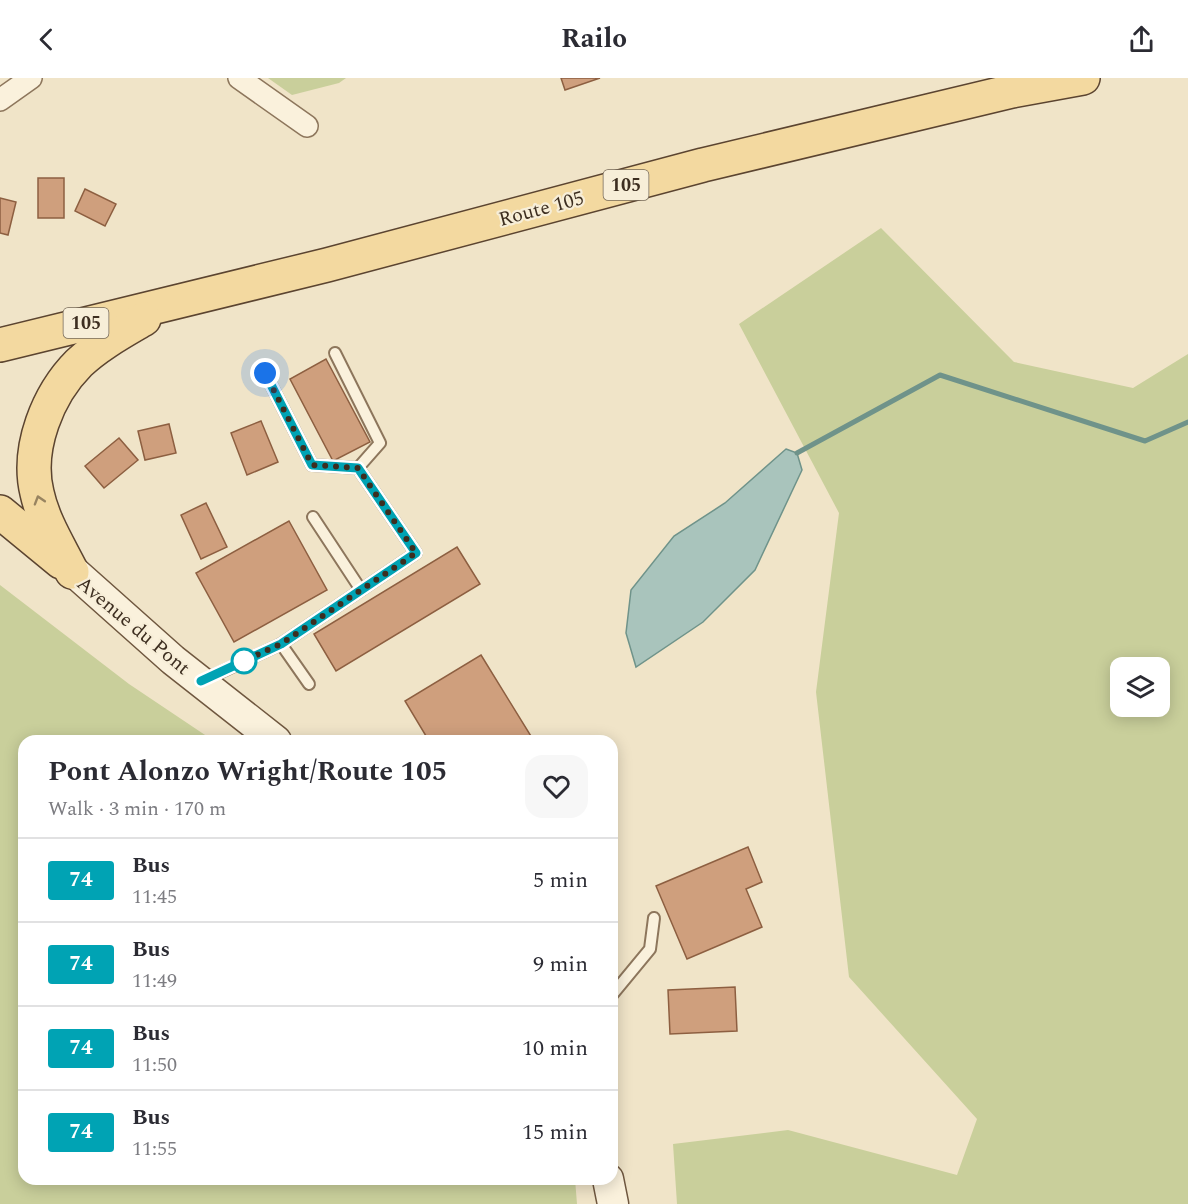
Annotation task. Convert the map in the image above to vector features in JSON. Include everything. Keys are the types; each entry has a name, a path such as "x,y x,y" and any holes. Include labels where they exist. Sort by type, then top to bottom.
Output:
{"main road":[{"name":"Route 105","path":"0,345 172,301 327,265 703,165 1012,91 1083,78"},
{"path":"72,572 45,519 36,491 34,462 39,434 50,404 79,363 102,344 172,301"},
{"name":"Avenue du Pont","path":"0,500 72,572 268,735"},
{"path":"0,512 72,572"},
{"path":"609,1185 613,1204"}],"street":[{"path":"0,100 31,78"},
{"path":"239,78 307,126"}],"lane":[{"path":"335,353 380,443 358,468"},
{"path":"265,373 312,465 358,468"},
{"path":"201,681 281,644 416,553 358,468"},
{"path":"314,517 362,590"},
{"path":"281,644 309,684"},
{"path":"618,988 650,949 654,918"}],"green space":[{"path":"268,78 346,78 339,83 292,95"},
{"path":"881,228 1014,362 1133,388 1188,354 1188,1204 677,1204 673,1144 788,1130 957,1175 977,1119 849,977 816,692 839,513 739,324"},
{"path":"0,585 129,684 205,735 18,735 18,1185 575,1185 577,1204 0,1204"}],"water":[{"path":"786,449 797,453 802,470 755,570 703,622 636,667 626,633 631,590 674,536 725,503"}],"building":[{"path":"561,78 600,78 565,90"},
{"path":"38,178 64,178 64,218 38,218"},
{"path":"85,189 116,204 105,226 75,211"},
{"path":"0,198 16,202 8,235 0,233"},
{"path":"326,359 370,442 333,461 290,379"},
{"path":"261,421 278,462 247,475 231,433"},
{"path":"169,424 176,453 145,460 138,431"},
{"path":"119,438 138,460 104,488 85,466"},
{"path":"206,503 227,547 201,559 181,515"},
{"path":"289,521 327,590 234,642 196,573"},
{"path":"457,547 480,584 336,671 314,634"},
{"path":"481,655 530,735 425,735 405,701"},
{"path":"748,847 762,882 746,889 762,927 687,959 656,886"},
{"path":"735,987 737,1031 670,1034 668,990"}],"waterway":[{"path":"797,453 940,375 1145,441 1188,422"}],"bus line":[{"name":"74","path":"201,681 281,644 416,553 358,468 312,465 265,373"}],"route":[{"path":"244,661 241,662 281,644 416,553 358,468 312,465 265,373"}]}
